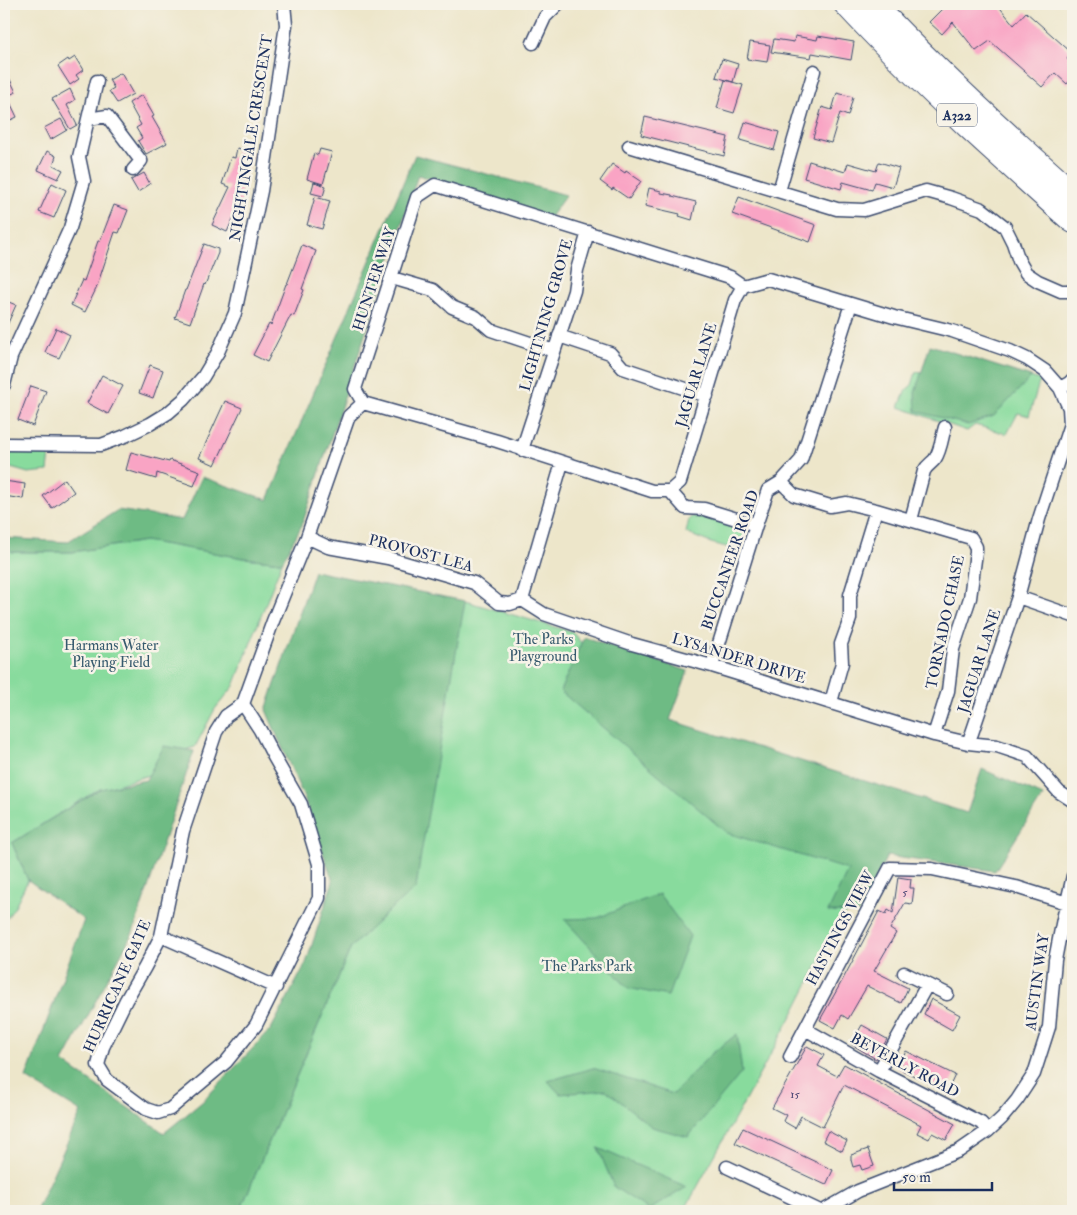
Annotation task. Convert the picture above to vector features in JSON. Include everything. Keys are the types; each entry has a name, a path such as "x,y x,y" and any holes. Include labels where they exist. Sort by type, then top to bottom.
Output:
{"highway":[{"name":"A322","path":"846,4 930,90 1069,209"},
{"name":"A322","path":"873,4 939,71 1022,149 1069,209"},
{"path":"893,4 1073,184"}],"street":[{"name":"NIGHTINGALE CRESCENT","path":"4,444 101,445 125,436 168,413 183,400 203,377 218,352 235,313 261,191 286,25 284,4"},
{"path":"533,43 545,17 558,4"},
{"path":"779,191 814,71"},
{"path":"4,385 11,357 70,228 84,181 79,157 97,81"},
{"path":"88,120 107,116 141,161 132,170"},
{"path":"629,146 837,209 864,210 926,191 951,198 982,209 1005,227 1014,243 1019,262 1026,273 1038,281 1067,291 1073,280"},
{"name":"HUNTER WAY","path":"363,403 355,389 417,197 435,185 588,232"},
{"path":"1069,209 1073,231"},
{"name":"LIGHTNING GROVE","path":"522,450 574,291 576,270 588,232 730,277 743,286"},
{"path":"392,278 433,290 452,307 476,318 491,330 554,351"},
{"name":"JAGUAR LANE","path":"670,491 680,482 735,300 743,286 768,279 894,317 952,331 1010,351 1028,359 1046,371 1060,388 1069,408 1070,424 1039,519 1018,597 968,743"},
{"name":"BUCCANEER ROAD","path":"712,666 768,490 781,482 801,460 851,304"},
{"path":"559,336 610,353 623,368 707,396"},
{"path":"1060,388 1073,379"},
{"path":"243,704 273,621 307,537 349,416 363,403 652,491 670,491 685,508 704,509 756,525"},
{"path":"912,520 924,471 938,455 945,427"},
{"path":"522,600 562,463"},
{"name":"TORNADO CHASE","path":"781,482 794,495 830,506 847,503 971,538 976,547 976,552 970,598 953,649 948,692 934,735"},
{"path":"831,702 842,663 841,644 850,619 850,595 876,510"},
{"name":"PROVOST LEA","path":"307,537 328,547 388,558 474,584 499,603 510,604 522,600"},
{"path":"1018,597 1073,616"},
{"name":"LYSANDER DRIVE","path":"522,600 544,614 632,644 712,666 934,735 968,743 997,746 1026,756 1059,792 1073,801"},
{"name":"HURRICANE GATE","path":"243,704 260,730 301,804 319,864 319,898 256,1025 226,1062 170,1109 158,1113 146,1109 107,1080 98,1066 103,1047 161,936 183,831 216,732 226,716 243,704"},
{"name":"HASTINGS VIEW","path":"790,1057 890,868 932,869 1016,887 1067,902"},
{"name":"AUSTIN WAY","path":"821,1211 858,1191 959,1151 988,1131 1017,1100 1034,1074 1050,1027 1055,960 1073,876"},
{"path":"161,936 276,987"},
{"path":"904,974 947,994"},
{"path":"879,1071 927,985"},
{"name":"BEVERLY ROAD","path":"805,1029 879,1071 981,1123 988,1131"},
{"path":"727,1167 821,1211"}],"green space":[{"path":"415,155 566,195 550,217 418,175 302,525 282,562 244,558 145,541 72,552 12,552 4,544 4,538 67,542 118,510 182,520 202,477 268,500"},
{"path":"930,345 1031,377 994,416 968,425 916,411 915,393"},
{"path":"933,349 1040,380 1029,416 1018,413 1007,434 975,425 967,431 899,407 906,390 912,385 916,372 924,373"},
{"path":"51,445 48,471 28,473 4,466 4,449"},
{"path":"693,516 709,517 745,530 742,551 711,543 686,533 689,519"},
{"name":"Harmans Water Playing Field","path":"145,541 244,558 282,562 234,686 215,709 195,747 185,750 164,747 149,775 94,792 12,843 28,880 14,908 4,922 4,544 12,552 72,552"},
{"path":"314,571 465,601 416,888 351,947 240,1211 36,1211 81,1112 26,1078 84,920 28,880 12,843 100,789 146,780 164,746 194,751 133,932 63,1062 164,1133 202,1102 271,1029 306,963 333,881 304,798 266,710"},
{"name":"The Parks Park","path":"465,601 572,632 732,823 867,870 794,1012 684,1211 240,1211 351,947 391,909"},
{"path":"584,637 688,671 670,720 967,813 982,769 1043,796 995,871 887,856 859,913 828,912 848,870 727,833 560,691"},
{"path":"659,894 690,936 668,996 628,988 564,919 597,918"},
{"path":"737,1034 742,1072 688,1137 652,1127 606,1090 560,1094 548,1081 593,1068 673,1094 710,1055"},
{"path":"598,1148 687,1187 649,1210 614,1187"}],"building":[{"path":"947,4 997,4 1014,25 1026,12 1072,53 1067,59 1073,64 1073,77 1067,84 1055,73 1042,87 990,41 976,51 953,22 942,34 929,22"},
{"path":"795,36 817,40 818,36 854,42 851,60 812,53 811,58 771,52 774,39 794,42"},
{"path":"750,42 770,45 767,62 747,59"},
{"path":"75,57 83,70 76,75 79,79 70,85 58,66 68,59 69,61"},
{"path":"722,59 738,64 733,82 716,77"},
{"path":"4,67 16,92 7,96 17,117 4,123"},
{"path":"121,73 133,94 117,103 109,91 114,88 109,80"},
{"path":"725,80 743,85 734,113 717,108"},
{"path":"70,89 75,100 67,105 77,125 70,129 52,99"},
{"path":"837,93 853,97 848,116 840,113 831,143 813,138 822,107 832,110"},
{"path":"142,95 167,143 146,154 138,141 142,138 136,128 141,125 129,103"},
{"path":"645,117 728,137 724,156 641,135"},
{"path":"61,119 67,130 50,140 44,128"},
{"path":"745,122 779,132 774,150 740,140"},
{"path":"237,148 252,152 239,197 242,199 227,232 212,225 230,187 222,184 231,157 235,158"},
{"path":"320,149 332,152 323,184 307,179 314,153 318,155"},
{"path":"47,151 56,156 53,165 63,170 58,179 38,170"},
{"path":"809,161 845,172 848,163 876,171 879,162 899,168 893,187 875,182 872,190 843,182 841,189 804,178"},
{"path":"612,164 641,181 629,199 600,181"},
{"path":"144,173 150,184 138,192 131,180"},
{"path":"314,182 326,186 323,196 311,193"},
{"path":"52,183 66,190 54,218 39,212"},
{"path":"649,188 696,202 692,220 679,216 680,214 645,206"},
{"path":"315,197 330,201 322,229 307,225"},
{"path":"739,197 816,225 810,242 732,214"},
{"path":"114,205 128,210 119,233 115,232 96,289 85,312 71,305 82,280 84,281 98,241 100,241"},
{"path":"204,244 218,249 218,253 190,323 175,318"},
{"path":"302,245 316,251 294,316 291,315 267,362 253,355 269,324 271,325"},
{"path":"4,300 16,305 4,332"},
{"path":"56,328 70,335 59,358 45,352"},
{"path":"150,365 163,370 153,398 139,393"},
{"path":"102,375 123,386 108,414 87,403"},
{"path":"31,386 46,391 33,426 18,420"},
{"path":"225,401 242,408 215,465 199,458"},
{"path":"131,452 169,462 170,460 200,471 194,486 157,473 156,479 126,470"},
{"path":"65,479 74,492 52,508 43,496"},
{"path":"4,481 25,484 23,499 4,496"},
{"path":"898,877 911,879 910,888 914,888 912,904 905,903 890,929 896,933 874,971 908,988 901,1003 867,986 848,1019 842,1015 835,1028 820,1020 879,911 886,914 888,910 893,913"},
{"path":"931,999 960,1015 952,1030 924,1014"},
{"path":"862,1025 887,1039 876,1059 851,1044"},
{"path":"807,1046 824,1055 818,1066 837,1076 844,1064 955,1124 946,1140 932,1133 929,1139 917,1133 921,1125 844,1085 823,1127 801,1116 795,1128 783,1121 786,1115 772,1108"},
{"path":"906,1051 955,1075 947,1092 898,1068"},
{"path":"743,1128 833,1170 826,1185 735,1143"},
{"path":"828,1131 847,1141 842,1151 823,1141"},
{"path":"868,1149 874,1166 862,1170 860,1165 853,1167 851,1155"}],"park label":[{"name":"The Parks Playground","path":"543,648"}]}
